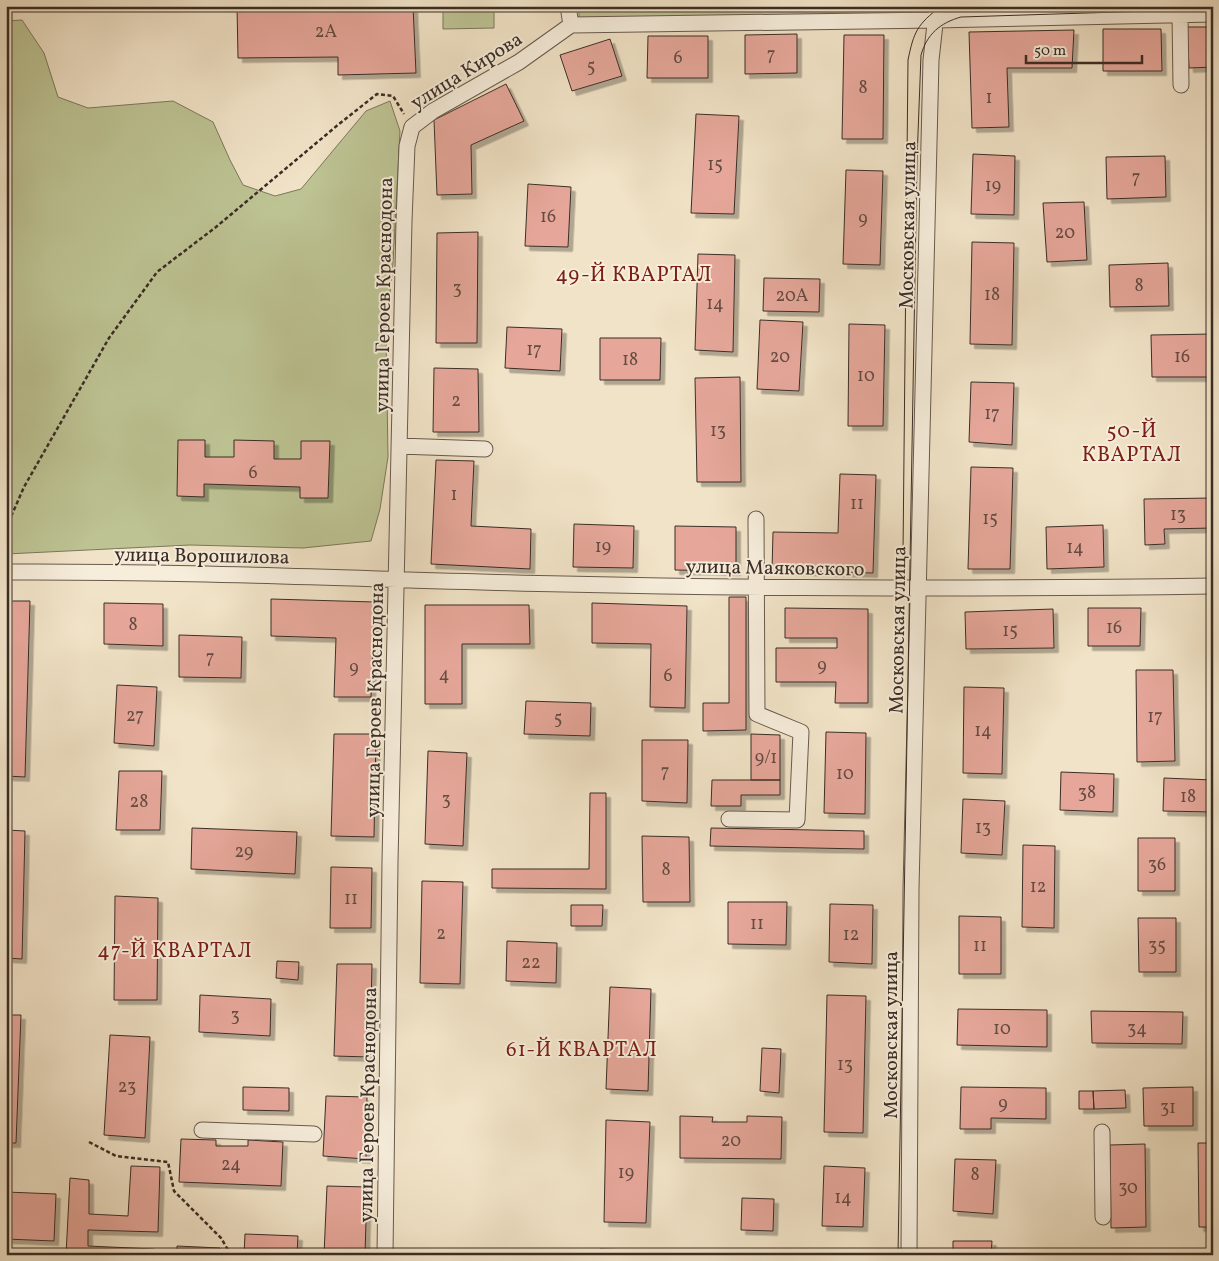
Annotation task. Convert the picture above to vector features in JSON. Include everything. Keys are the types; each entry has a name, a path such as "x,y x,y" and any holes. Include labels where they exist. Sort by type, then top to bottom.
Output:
{"street":[{"path":"568,6 571,24 936,13 1213,14"},
{"name":"Московская улица","path":"909,1255 911,899 931,60 936,13"},
{"path":"1180,15 1180,85"},
{"name":"улица Кирова","path":"406,146 412,127 433,111 519,62 571,24"},
{"name":"улица Героев Краснодона","path":"385,1255 390,862 406,146"},
{"path":"399,446 485,449"},
{"path":"729,819 797,820 801,732 757,714 756,519"},
{"name":"улица Ворошилова","path":"6,572 397,579"},
{"name":"улица Маяковского","path":"397,579 566,584 918,589 1213,586"},
{"path":"202,1130 314,1134"},
{"path":"1102,1132 1103,1217"}],"path":[{"path":"6,528 24,487 108,338 157,272 216,227 377,94 393,96 412,127"},
{"path":"89,1142 116,1156 168,1162 174,1191 221,1238 231,1255"}],"green space":[{"path":"443,6 494,6 494,28 443,29"},
{"path":"579,6 897,6 897,13 579,19"},
{"path":"22,20 44,53 58,97 88,108 173,101 213,122 243,185 275,196 301,189 366,111 390,101 400,131 393,264 386,331 388,457 380,509 371,541 303,548 190,545 6,554 6,21"}],"building":[{"path":"237,6 413,6 416,73 338,75 338,57 238,58"},
{"path":"1187,27 1213,27 1213,67 1189,68"},
{"path":"1103,29 1161,29 1162,71 1103,71"},
{"path":"1074,30 1072,68 1007,68 1009,127 972,128 969,32"},
{"path":"797,34 797,73 745,74 745,35"},
{"path":"844,35 884,35 883,139 842,139"},
{"path":"648,36 708,36 708,78 647,78"},
{"path":"610,39 622,76 572,91 560,55"},
{"path":"506,84 524,121 471,145 472,194 437,195 434,120"},
{"path":"696,114 739,116 734,214 691,213"},
{"path":"973,154 1015,156 1014,215 971,214"},
{"path":"1165,156 1166,197 1107,199 1106,157"},
{"path":"846,170 883,171 880,265 843,264"},
{"path":"528,184 571,187 568,247 525,246"},
{"path":"1084,202 1087,260 1047,262 1043,203"},
{"path":"478,232 477,343 436,343 437,233"},
{"path":"972,242 1014,243 1012,345 970,344"},
{"path":"698,254 735,255 733,352 695,350"},
{"path":"1168,263 1169,306 1110,307 1109,265"},
{"path":"764,278 820,279 819,312 763,311"},
{"path":"760,320 803,322 799,391 757,389"},
{"path":"849,324 885,325 883,426 848,426"},
{"path":"507,327 562,329 560,371 505,368"},
{"path":"1213,334 1213,377 1152,377 1151,335"},
{"path":"600,338 661,338 660,380 600,380"},
{"path":"434,368 478,369 479,432 433,432"},
{"path":"740,377 741,482 697,482 695,378"},
{"path":"971,382 1014,383 1012,445 969,442"},
{"path":"178,440 205,440 205,457 234,457 234,440 274,441 274,459 301,459 301,441 330,441 328,498 300,498 300,487 204,484 204,497 177,496"},
{"path":"436,460 474,461 471,526 531,529 530,569 431,564"},
{"path":"971,467 1013,468 1010,569 968,569"},
{"path":"840,474 876,475 873,573 772,570 773,532 838,533"},
{"path":"1213,498 1213,528 1164,529 1165,544 1145,545 1144,499"},
{"path":"574,524 634,526 633,568 573,567"},
{"path":"1103,525 1104,567 1047,569 1046,527"},
{"path":"675,526 736,527 736,571 675,570"},
{"path":"729,597 746,597 746,730 703,731 703,703 729,703"},
{"path":"271,599 375,602 371,697 334,697 336,638 271,636"},
{"path":"6,601 30,601 25,777 6,776"},
{"path":"104,603 163,604 163,646 104,644"},
{"path":"592,603 687,606 685,708 650,707 651,644 592,643"},
{"path":"425,605 529,605 530,644 462,644 462,704 425,704"},
{"path":"785,608 868,609 868,703 835,703 836,682 776,682 776,648 837,648 837,638 785,638"},
{"path":"1088,608 1141,608 1140,646 1088,646"},
{"path":"1053,609 1054,648 966,649 965,612"},
{"path":"179,635 242,637 241,678 179,677"},
{"path":"1136,670 1173,670 1175,761 1137,762"},
{"path":"117,685 157,687 154,746 114,743"},
{"path":"964,687 1004,688 1002,774 963,773"},
{"path":"526,701 591,703 590,736 524,734"},
{"path":"826,732 866,733 865,814 824,813"},
{"path":"334,734 376,734 374,837 331,836"},
{"path":"751,734 780,735 780,780 751,780"},
{"path":"642,740 688,740 687,803 642,801"},
{"path":"428,751 467,753 463,846 425,844"},
{"path":"119,771 162,771 160,830 116,830"},
{"path":"1061,772 1114,774 1113,812 1060,810"},
{"path":"1164,778 1213,780 1213,812 1163,811"},
{"path":"712,780 780,780 780,795 741,795 741,806 711,806"},
{"path":"590,793 606,793 606,889 492,888 492,869 589,869"},
{"path":"963,799 1005,801 1002,855 961,853"},
{"path":"192,828 297,832 295,874 191,869"},
{"path":"711,828 864,831 864,849 710,846"},
{"path":"6,830 25,831 22,959 6,958"},
{"path":"642,836 689,837 690,902 643,902"},
{"path":"1138,838 1175,838 1175,891 1138,891"},
{"path":"1023,845 1055,846 1054,928 1022,927"},
{"path":"331,867 372,868 371,928 330,928"},
{"path":"422,881 463,882 460,984 420,983"},
{"path":"115,896 158,898 157,1000 114,1000"},
{"path":"728,902 787,902 786,945 728,944"},
{"path":"830,904 873,905 872,964 829,962"},
{"path":"571,905 603,905 602,926 571,926"},
{"path":"959,916 1001,917 1001,974 959,974"},
{"path":"1138,918 1176,918 1176,972 1139,972"},
{"path":"507,941 557,943 556,983 506,981"},
{"path":"277,961 299,962 298,980 276,978"},
{"path":"337,964 372,964 370,1057 334,1056"},
{"path":"610,987 651,989 648,1091 606,1089"},
{"path":"200,995 271,999 270,1036 199,1032"},
{"path":"827,995 866,996 863,1133 824,1132"},
{"path":"958,1009 1047,1010 1047,1047 957,1045"},
{"path":"1091,1011 1183,1012 1182,1044 1092,1043"},
{"path":"6,1015 21,1015 16,1143 6,1143"},
{"path":"110,1035 150,1037 145,1138 104,1135"},
{"path":"762,1048 781,1049 779,1093 760,1091"},
{"path":"243,1087 289,1088 289,1111 243,1110"},
{"path":"961,1087 1046,1088 1046,1119 991,1118 991,1129 960,1129"},
{"path":"1193,1087 1193,1126 1144,1126 1143,1088"},
{"path":"1125,1090 1126,1108 1094,1109 1093,1091"},
{"path":"1079,1091 1093,1091 1094,1109 1079,1109"},
{"path":"326,1096 367,1097 366,1159 323,1156"},
{"path":"680,1116 713,1117 712,1122 747,1122 747,1116 782,1117 781,1159 680,1158"},
{"path":"606,1120 650,1122 646,1223 604,1222"},
{"path":"181,1139 216,1140 216,1146 248,1146 248,1140 283,1142 281,1186 179,1182"},
{"path":"1198,1143 1213,1143 1213,1227 1199,1227"},
{"path":"1145,1144 1146,1227 1111,1228 1110,1145"},
{"path":"955,1159 996,1160 993,1214 953,1211"},
{"path":"131,1166 160,1167 158,1232 88,1230 88,1246 154,1249 154,1255 66,1255 70,1178 89,1180 89,1214 128,1216"},
{"path":"824,1166 865,1168 863,1227 822,1226"},
{"path":"327,1186 367,1187 365,1255 324,1255"},
{"path":"6,1192 56,1194 54,1241 6,1239"},
{"path":"742,1198 774,1199 773,1231 741,1230"},
{"path":"245,1234 298,1236 297,1255 244,1255"},
{"path":"953,1241 992,1241 991,1255 953,1255"},
{"path":"177,1246 220,1248 220,1255 177,1255"},
{"path":"600,1249 641,1250 641,1255 600,1255"}],"tram line":[{"path":"903,554 908,60 912,42 918,29 941,6"},
{"path":"898,1255 917,160 921,55 927,41 935,30 953,19 961,17 1213,9"}],"district":[{"name":"49-Й КВАРТАЛ","path":"634,274"},
{"name":"50-Й КВАРТАЛ","path":"1132,442"},
{"name":"47-Й КВАРТАЛ","path":"175,950"},
{"name":"61-Й КВАРТАЛ","path":"582,1049"}]}
